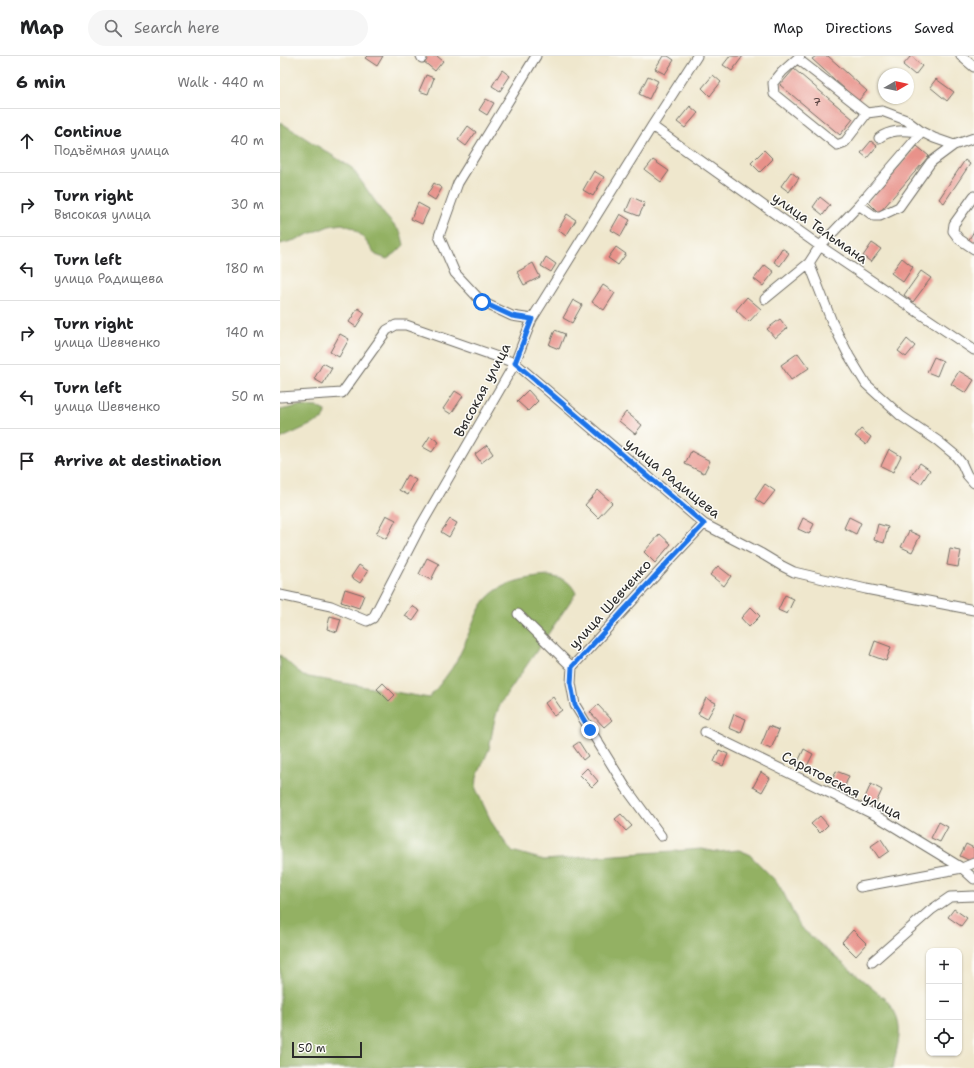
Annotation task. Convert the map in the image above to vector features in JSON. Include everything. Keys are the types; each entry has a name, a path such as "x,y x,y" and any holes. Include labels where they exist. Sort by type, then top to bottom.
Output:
{"street":[{"path":"532,319 512,316 482,302 455,273 439,236 458,183 536,56"},
{"name":"Высокая улица","path":"280,595 331,606 367,621 373,618 420,527 515,363 532,319 697,56"},
{"path":"961,56 974,67"},
{"path":"867,113 799,58 782,72 773,84 774,94 835,143 840,145 845,142 867,113 882,111 906,120 922,132 934,138 954,145"},
{"name":"улица Тельмана","path":"652,126 820,246 974,350"},
{"path":"879,138 895,130 922,132"},
{"path":"764,299 809,263 820,246 859,205 922,132"},
{"path":"859,205 874,216 880,216 899,207 931,162 954,145 974,138"},
{"path":"974,196 954,224 953,231 959,239 974,249"},
{"path":"809,263 832,322 849,356 866,384 900,416 938,441 955,455 962,464 967,475 974,483"},
{"path":"280,397 342,393 387,330 396,325 406,325 515,363"},
{"name":"улица Радищева","path":"515,363 704,524 794,572 866,589 974,610"},
{"name":"улица Шевченко","path":"661,836 626,788 575,705 571,684 572,667 704,524"},
{"path":"518,614 572,667"},
{"name":"Саратовская улица","path":"705,732 875,815 962,868 974,879"},
{"path":"860,887 962,868 974,863"},
{"path":"872,962 931,910 950,897 974,896"}],"green space":[{"path":"280,122 352,168 384,214 401,233 404,245 396,253 387,259 376,255 362,236 353,228 342,224 329,226 295,240 280,244"},
{"path":"299,406 317,407 325,411 326,414 323,419 280,439 280,410"},
{"path":"549,576 566,581 571,585 576,593 501,703 494,723 489,749 477,777 476,789 492,823 504,841 512,851 544,860 702,849 717,852 739,850 749,854 777,882 800,927 886,1000 893,1008 899,1024 899,1040 893,1068 280,1068 280,655 303,676 429,698 455,663 464,646 471,626 486,600 501,587 510,583 529,578"}],"building":[{"path":"367,56 383,56 377,66 365,58"},
{"path":"427,56 437,56 443,61 435,71 423,61"},
{"path":"663,56 668,56 674,60 665,74 655,69"},
{"path":"730,56 743,56 732,71 723,65"},
{"path":"816,56 828,56 867,91 858,101 812,59"},
{"path":"911,56 922,66 915,75 914,68 907,68 903,65"},
{"path":"794,69 853,119 840,135 780,85"},
{"path":"502,70 510,76 500,91 492,86"},
{"path":"426,75 434,78 428,94 419,91"},
{"path":"713,75 721,82 710,96 702,88"},
{"path":"648,76 658,81 649,99 639,94"},
{"path":"936,79 954,92 947,101 930,87"},
{"path":"486,99 494,103 487,115 479,110"},
{"path":"690,106 698,113 685,128 677,122"},
{"path":"468,126 476,132 466,146 458,140"},
{"path":"871,141 877,146 867,158 861,153"},
{"path":"917,146 929,156 879,213 868,202"},
{"path":"764,150 773,159 760,172 751,163"},
{"path":"653,160 669,171 661,182 645,170"},
{"path":"965,160 970,164 944,203 939,199"},
{"path":"594,171 604,177 593,196 583,190"},
{"path":"791,172 799,178 789,192 781,186"},
{"path":"434,183 442,188 435,200 427,195"},
{"path":"632,197 645,203 639,216 626,211"},
{"path":"820,197 830,205 823,215 813,207"},
{"path":"418,203 429,209 422,224 411,219"},
{"path":"567,214 576,220 566,236 558,230"},
{"path":"620,214 630,220 621,236 611,230"},
{"path":"974,231 974,245 968,241"},
{"path":"872,243 881,249 871,262 863,256"},
{"path":"616,247 626,254 618,265 608,258"},
{"path":"782,248 789,253 780,266 774,262"},
{"path":"546,257 556,264 551,272 541,266"},
{"path":"902,258 913,267 903,282 891,273"},
{"path":"533,263 540,277 524,285 517,272"},
{"path":"765,265 774,272 763,286 754,279"},
{"path":"921,271 931,278 913,302 904,295"},
{"path":"603,285 615,293 604,310 592,302"},
{"path":"747,297 761,309 749,322 736,310"},
{"path":"573,300 582,305 572,323 563,318"},
{"path":"358,308 365,313 356,327 349,322"},
{"path":"780,319 787,328 775,338 767,329"},
{"path":"555,330 565,334 559,349 549,345"},
{"path":"340,334 349,339 339,357 330,352"},
{"path":"907,339 915,346 906,357 898,351"},
{"path":"798,353 809,368 791,380 781,365"},
{"path":"934,357 943,361 937,376 927,372"},
{"path":"323,363 332,368 323,384 314,379"},
{"path":"959,371 974,380 966,393 951,384"},
{"path":"528,390 538,401 528,411 517,401"},
{"path":"455,391 463,396 451,414 443,409"},
{"path":"626,412 642,425 635,434 619,421"},
{"path":"861,429 871,437 866,445 855,436"},
{"path":"430,436 439,442 432,452 423,447"},
{"path":"487,445 493,454 481,463 475,454"},
{"path":"889,449 901,456 893,472 881,466"},
{"path":"691,451 710,461 704,473 685,464"},
{"path":"920,463 930,470 921,484 910,477"},
{"path":"407,475 416,480 408,495 399,490"},
{"path":"765,484 775,491 764,505 755,499"},
{"path":"598,490 612,503 598,518 585,505"},
{"path":"386,515 396,520 386,539 376,534"},
{"path":"849,517 861,523 856,534 844,528"},
{"path":"803,518 814,524 809,534 798,529"},
{"path":"450,519 457,523 449,537 441,532"},
{"path":"878,524 888,527 884,543 874,540"},
{"path":"909,531 920,536 912,552 901,547"},
{"path":"660,534 671,544 655,563 644,552"},
{"path":"950,549 961,551 958,567 947,565"},
{"path":"427,558 439,564 431,580 419,574"},
{"path":"359,565 368,571 360,583 351,577"},
{"path":"718,566 731,576 724,586 710,575"},
{"path":"345,589 364,595 359,608 341,602"},
{"path":"785,595 794,599 787,614 778,610"},
{"path":"412,606 420,611 413,621 405,616"},
{"path":"751,607 760,616 749,627 741,618"},
{"path":"330,616 341,619 337,632 327,629"},
{"path":"875,641 891,647 886,661 870,655"},
{"path":"383,683 395,695 389,701 377,689"},
{"path":"553,697 562,710 554,716 545,703"},
{"path":"706,698 716,703 707,719 698,714"},
{"path":"598,705 612,720 604,727 590,712"},
{"path":"734,714 746,719 741,733 729,728"},
{"path":"769,726 779,730 771,749 761,745"},
{"path":"579,742 588,756 583,760 573,746"},
{"path":"804,749 813,754 807,766 798,762"},
{"path":"719,750 728,754 723,766 714,762"},
{"path":"587,768 598,781 592,787 580,775"},
{"path":"836,771 849,776 844,788 831,783"},
{"path":"761,772 770,778 762,792 753,787"},
{"path":"871,784 882,790 874,807 863,802"},
{"path":"621,814 632,826 626,831 615,819"},
{"path":"820,816 828,825 820,833 811,824"},
{"path":"939,822 948,827 940,842 931,838"},
{"path":"881,839 889,851 879,858 871,846"},
{"path":"966,844 974,848 974,858 972,862 960,856"},
{"path":"954,909 967,918 961,926 948,917"},
{"path":"853,930 867,944 856,956 842,942"}],"route":[{"path":"482,302 512,316 532,319 515,363 704,524 572,667 571,684 575,705 590,730"}]}
